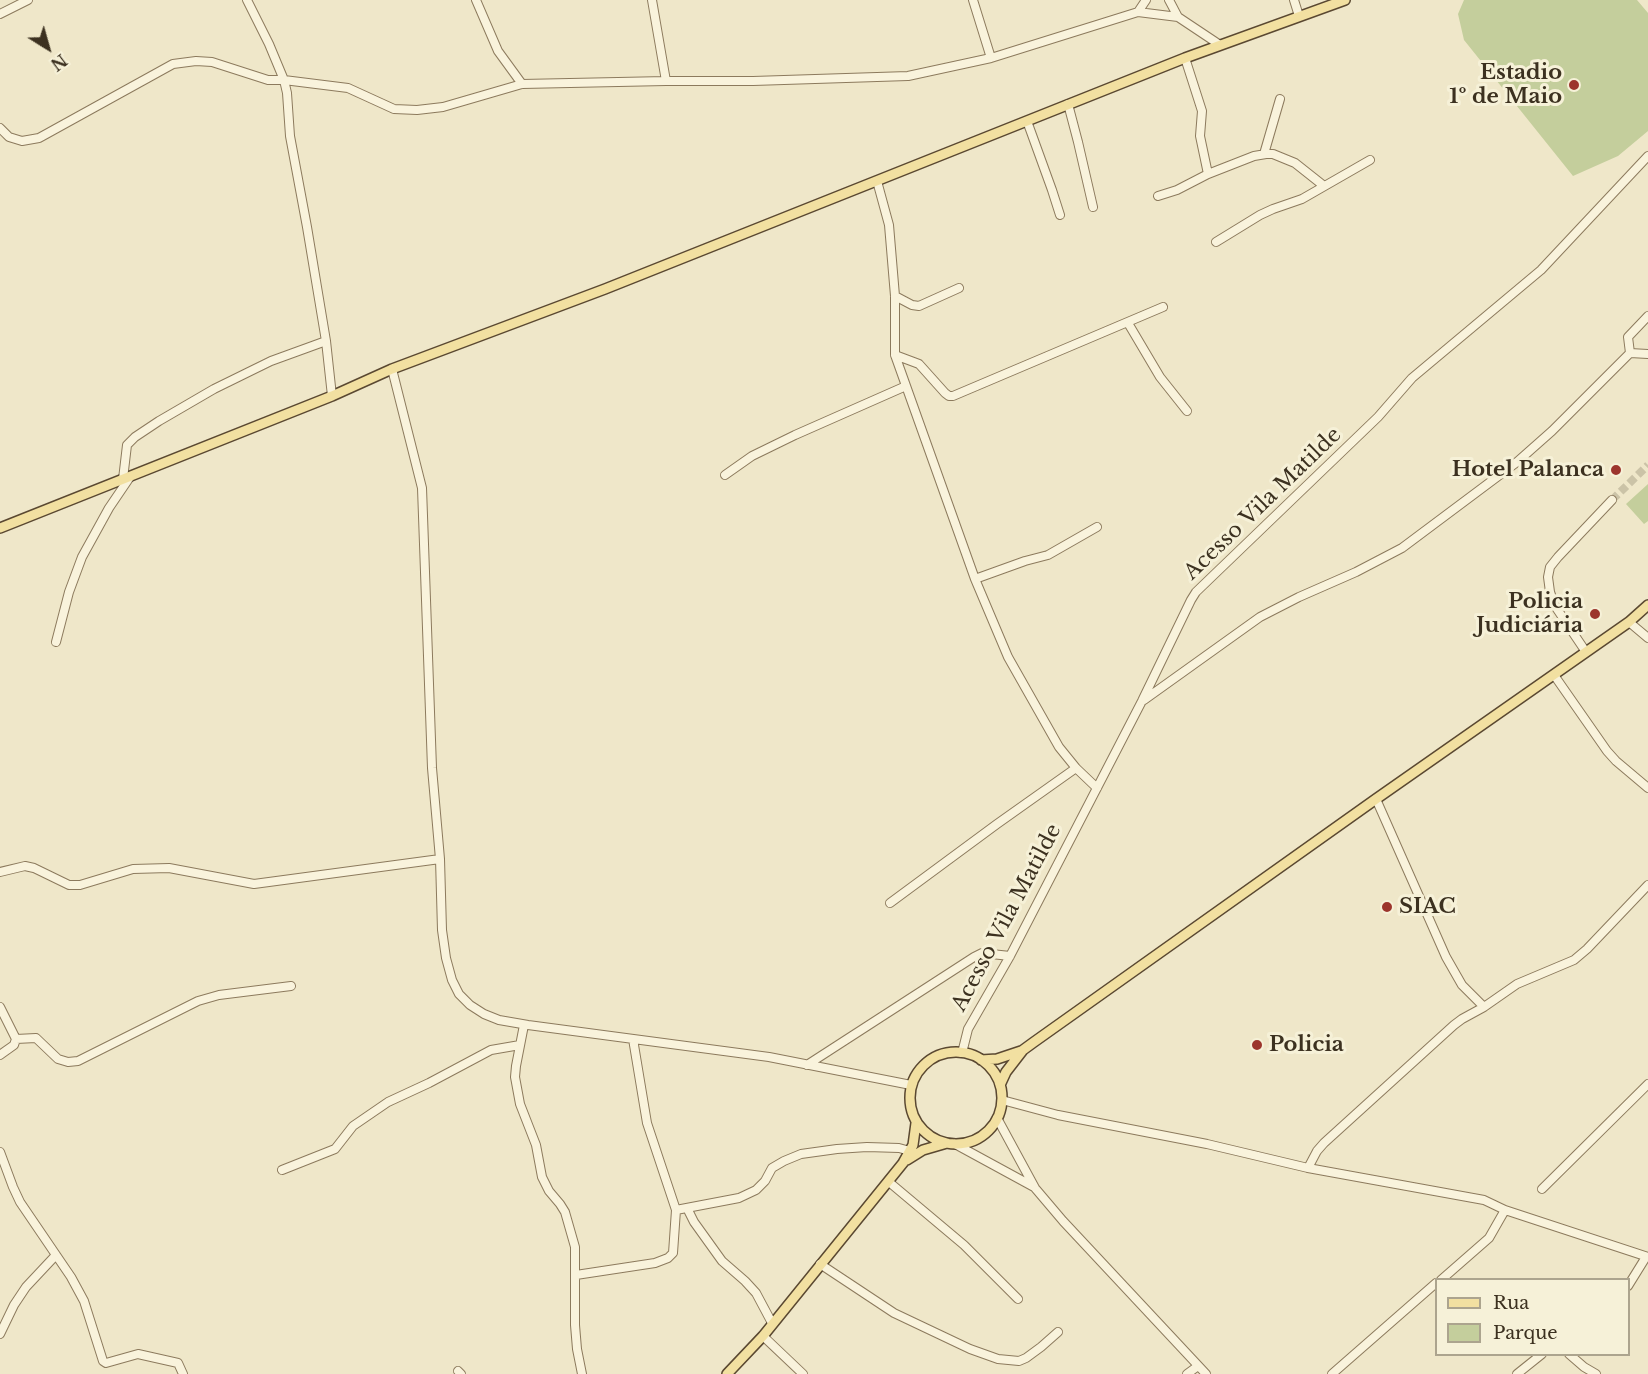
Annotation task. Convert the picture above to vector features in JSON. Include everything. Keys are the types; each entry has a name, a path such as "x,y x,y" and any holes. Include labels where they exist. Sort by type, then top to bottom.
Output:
{"main road":[{"path":"0,528 332,396 392,369 605,289 1185,58 1345,0"},
{"path":"727,1374 763,1336 903,1163 915,1137 916,1123 910,1104 911,1085 919,1070 932,1059 947,1053 962,1053 981,1060 997,1059 1023,1050 1629,622 1648,605"},
{"path":"1000,1085 1006,1072 1023,1050"},
{"path":"903,1163 923,1150 971,1142 986,1133 997,1118 1002,1100 1000,1085 993,1072 981,1060"},
{"path":"916,1123 924,1132 939,1141 951,1144"}],"street":[{"path":"0,14 28,0"},
{"path":"247,0 269,44 287,93 290,136 326,341 332,396"},
{"path":"476,0 498,51 522,84"},
{"path":"652,0 666,81"},
{"path":"973,0 991,58"},
{"path":"1138,12 1146,0"},
{"path":"1169,0 1179,17 1220,45"},
{"path":"1293,0 1299,16"},
{"path":"0,128 9,137 22,141 39,138 173,64 196,61 212,62 268,80 348,88 394,110 417,110 443,107 522,84 753,81 908,75 991,58 1138,12 1179,17"},
{"path":"1185,58 1202,111 1200,136 1208,174"},
{"path":"1264,154 1280,99"},
{"path":"1068,105 1093,207"},
{"path":"1027,122 1060,215"},
{"path":"1158,196 1177,190 1208,174 1264,154 1274,154 1295,163 1324,186"},
{"name":"Acesso Vila Matilde","path":"962,1053 968,1029 1010,956 1196,592 1378,417 1412,378 1547,264 1648,156"},
{"path":"1216,242 1266,212 1302,199 1370,160"},
{"path":"877,180 889,225 895,296 895,354 975,579 1008,657 1059,747 1076,768 1097,788"},
{"path":"895,296 919,306 959,288"},
{"path":"895,354 919,364 945,393 953,396 1163,307"},
{"path":"1630,353 1628,337 1648,316"},
{"path":"1128,323 1160,377 1187,411"},
{"path":"56,642 69,592 82,557 127,478 128,445 135,437 214,389 271,362 326,341"},
{"path":"1142,701 1260,617 1402,548 1517,462 1552,431 1630,353 1648,354"},
{"path":"392,369 422,488 432,768 440,859 442,930 446,958 452,980 459,994 470,1005 499,1020 769,1057 911,1085"},
{"path":"725,475 752,456 906,386"},
{"path":"1586,652 1555,606 1548,577 1550,567 1558,557 1612,500"},
{"path":"975,579 1048,555 1097,527"},
{"path":"1629,622 1648,638"},
{"path":"1554,675 1607,751 1648,788"},
{"path":"890,903 1076,768"},
{"path":"1376,799 1446,957 1462,985 1484,1007"},
{"path":"0,872 25,866 69,885 80,885 133,869 169,868 254,884 440,859"},
{"path":"1308,1168 1324,1143 1454,1025 1517,984 1574,960 1648,885"},
{"path":"807,1065 974,957 982,953 1010,956"},
{"path":"16,1039 36,1038 58,1059 68,1062 78,1061 198,1001 219,995 291,986"},
{"path":"0,1007 16,1039 14,1045 0,1055"},
{"path":"524,1024 515,1077 520,1104 536,1145 542,1177 549,1191 565,1212 570,1224 575,1247 574,1325 576,1349 582,1374"},
{"path":"576,1275 655,1263 668,1258 673,1253 676,1209 647,1123 633,1039"},
{"path":"282,1170 335,1149 354,1126 388,1102 491,1050 520,1045"},
{"path":"1542,1190 1648,1084"},
{"path":"1002,1100 1058,1115 1207,1144 1308,1168 1484,1200 1505,1210 1647,1257 1630,1284"},
{"path":"997,1118 1035,1188 1206,1374"},
{"path":"951,1144 1035,1188"},
{"path":"676,1209 739,1198 756,1190 765,1181 772,1168 801,1155 867,1147 899,1148 910,1151"},
{"path":"0,1152 20,1202 71,1277 84,1301 103,1361 106,1363 138,1354 178,1363 183,1374"},
{"path":"889,1182 964,1245 1018,1299"},
{"path":"687,1208 722,1262 752,1286 772,1323"},
{"path":"1443,1278 1489,1238 1505,1210"},
{"path":"0,1334 26,1287 56,1255"},
{"path":"820,1264 894,1312 970,1350 998,1359 1019,1361 1026,1358 1058,1332"},
{"path":"1332,1374 1435,1285"},
{"path":"763,1336 803,1374"},
{"path":"1517,1374 1540,1356"},
{"path":"1571,1356 1596,1374"},
{"path":"1187,1374 1198,1366"}],"green space":[{"name":"Estadio 1º de Maio","path":"1464,0 1637,0 1648,13 1648,131 1618,156 1573,176 1464,40 1458,14"},
{"path":"1648,484 1648,521 1644,524 1626,504"}],"tunnel":[{"path":"1612,500 1648,465"}],"place":[{"name":"Estadio 1º de Maio","path":"1574,85"},
{"name":"Hotel Palanca","path":"1616,470"},
{"name":"Policia Judiciária","path":"1595,614"},
{"name":"SIAC","path":"1387,907"},
{"name":"Policia","path":"1257,1045"}]}
